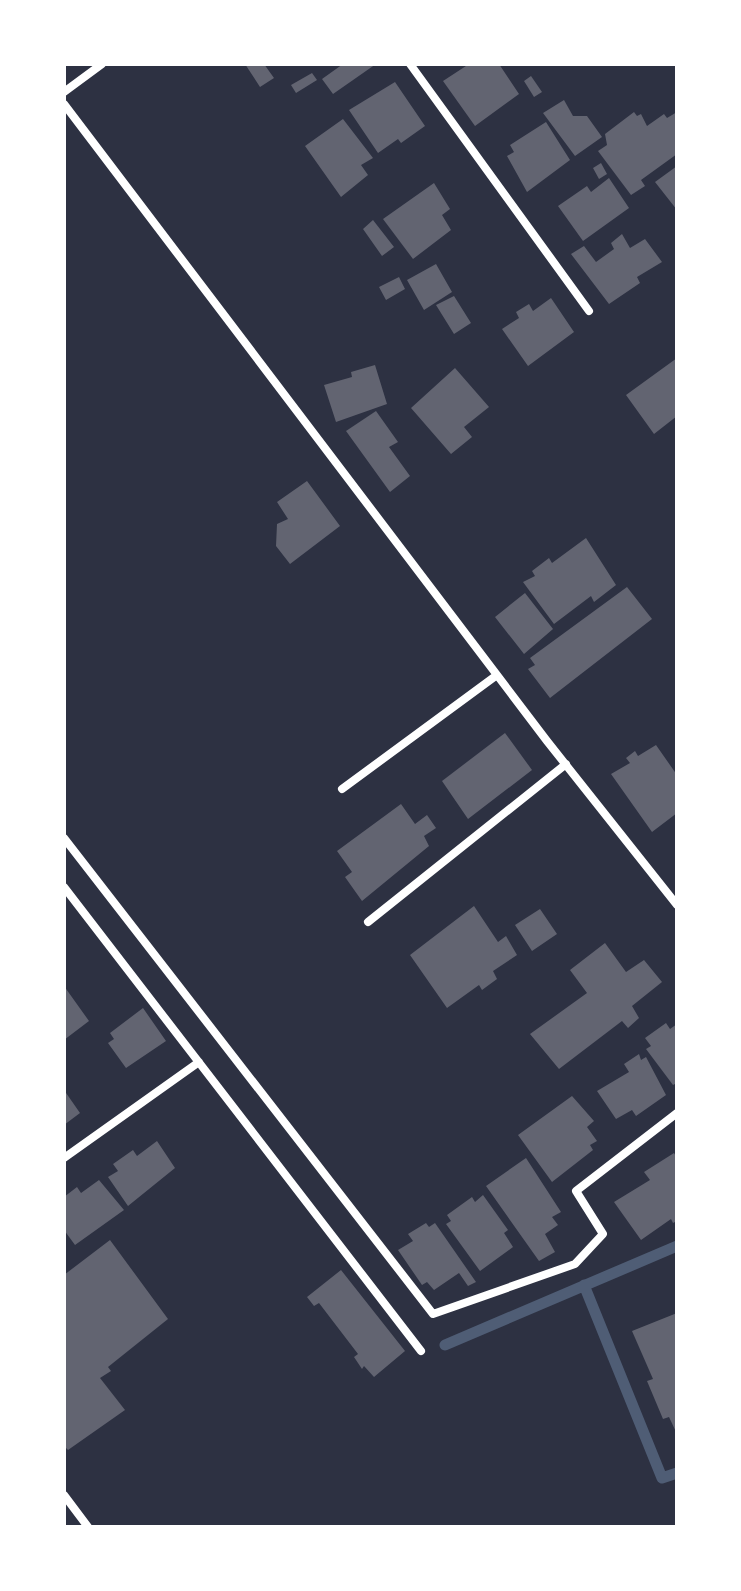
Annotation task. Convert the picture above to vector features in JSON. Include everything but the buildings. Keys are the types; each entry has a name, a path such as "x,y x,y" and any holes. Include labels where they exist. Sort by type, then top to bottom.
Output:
{"street":[{"path":"64,92 102,64"},
{"path":"410,64 589,311"},
{"path":"64,104 497,675 677,905"},
{"path":"342,789 497,675"},
{"path":"368,922 566,764"},
{"path":"64,838 433,1314 575,1264 603,1234 576,1191 677,1113"},
{"path":"64,887 421,1351"},
{"path":"64,1158 199,1062"},
{"path":"64,1495 88,1527"}],"waterway":[{"path":"445,1345 677,1246"},
{"path":"584,1285 662,1478 677,1473"}]}
